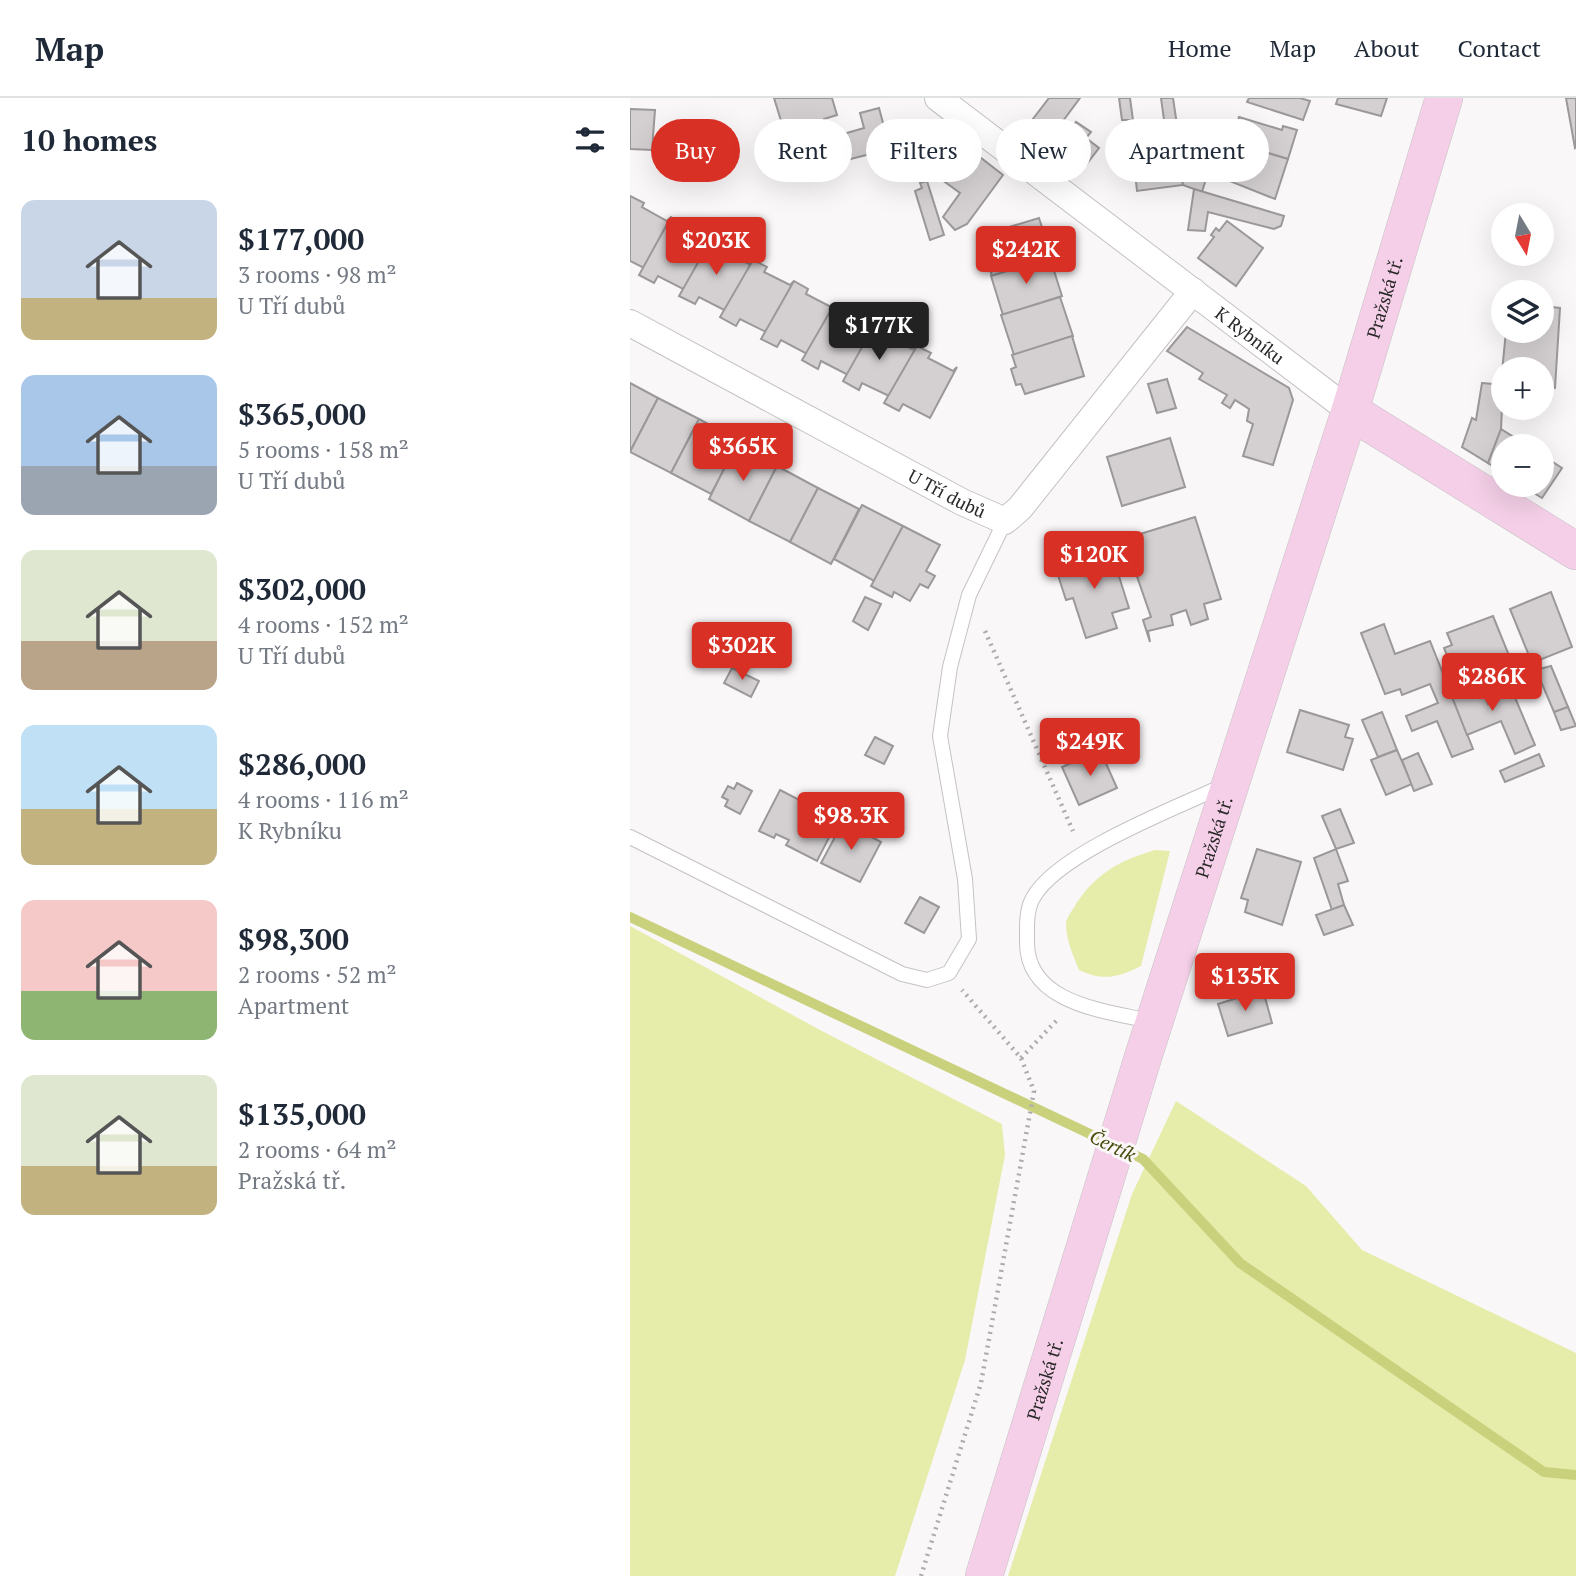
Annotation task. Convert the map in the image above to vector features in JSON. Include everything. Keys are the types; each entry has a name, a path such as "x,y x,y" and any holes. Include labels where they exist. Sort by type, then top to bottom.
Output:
{"main road":[{"name":"Pražská tř.","path":"984,1576 1154,1022 1350,411 1444,98"},
{"name":"K Rybníku","path":"1350,411 1576,551"}],"street":[{"name":"K Rybníku","path":"938,98 1350,411"},
{"name":"U Tří dubů","path":"630,323 962,502 1005,521 1020,508 1193,291"}],"lane":[{"path":"630,837 902,974 927,980 948,972 969,939 965,879 940,736 950,667 969,595 1005,521"},
{"path":"1154,1022 1073,1003 1050,990 1033,970 1027,946 1027,918 1033,898 1083,853 1230,782"}],"path":[{"path":"969,595 1083,853"},
{"path":"921,1576 981,1383 1034,1091 1021,1058 948,972"},
{"path":"1021,1058 1073,1003"}],"green space":[{"path":"1155,850 1170,851 1141,966 1110,977 1095,976 1079,970 1066,929 1069,915 1092,884 1110,869"},
{"path":"630,926 820,1030 1002,1124 1005,1155 965,1360 895,1576 630,1576"},
{"path":"1176,1101 1306,1186 1362,1250 1576,1353 1576,1576 1008,1576 1132,1194"}],"building":[{"path":"774,98 832,98 837,115 824,119 780,119"},
{"path":"1049,98 1080,98 1064,119 1033,119"},
{"path":"1119,98 1130,98 1133,119 1122,119"},
{"path":"1161,98 1173,98 1176,119 1164,119"},
{"path":"1249,98 1300,98 1310,101 1303,120 1247,102"},
{"path":"1338,98 1387,98 1381,116 1336,104"},
{"path":"1566,98 1576,98 1575,148"},
{"path":"879,108 882,119 866,119 866,155 852,159 852,132 864,128 860,113"},
{"path":"630,109 655,110 654,119 651,119 651,150 630,149"},
{"path":"1269,126 1297,130 1288,159 1269,153"},
{"path":"1091,142 1099,148 1091,158"},
{"path":"1269,153 1288,159 1275,199 1232,182 1269,182"},
{"path":"982,159 996,170 998,182 967,224 955,230 943,217 960,193 945,182 982,182"},
{"path":"927,182 944,235 930,240 915,191 922,188 920,183"},
{"path":"1136,182 1183,182 1183,185 1137,191"},
{"path":"1183,182 1205,182 1202,192 1183,185"},
{"path":"1194,189 1284,216 1281,226 1274,229 1208,212 1205,231 1188,230"},
{"path":"630,196 644,203 642,207 667,221 671,217 644,268 630,261"},
{"path":"671,217 685,225 683,229 708,243 712,238 685,290 658,276 654,283 639,275"},
{"path":"1039,218 1052,258 992,276 980,236"},
{"path":"1227,221 1263,248 1236,286 1198,258 1214,237 1211,235 1216,228 1219,231"},
{"path":"712,238 726,246 723,251 749,264 753,260 726,311 699,297 695,304 679,296"},
{"path":"1050,258 1062,296 1003,315 991,276"},
{"path":"753,260 767,267 764,272 790,285 794,281 766,332 740,319 736,326 720,317"},
{"path":"794,281 808,289 806,294 831,307 835,303 807,354 781,340 777,347 761,339"},
{"path":"1060,297 1073,336 1014,355 1001,315"},
{"path":"835,303 849,310 846,315 871,328 875,324 848,375 821,361 818,369 802,360"},
{"path":"1554,307 1560,308 1555,388 1554,357 1503,357 1505,343 1554,343"},
{"path":"875,324 890,332 887,337 912,349 917,346 889,396 862,383 859,390 843,381"},
{"path":"1187,327 1289,388 1293,400 1273,465 1243,456 1253,424 1247,421 1249,409 1235,400 1230,408 1222,403 1227,395 1199,379 1203,373 1167,351"},
{"path":"1072,336 1084,376 1025,394 1021,384 1016,385 1011,369 1016,367 1012,355"},
{"path":"917,346 931,353 928,358 953,371 957,367 930,418 903,404 899,411 884,403"},
{"path":"1167,379 1176,408 1157,413 1148,384"},
{"path":"630,383 658,398 630,452"},
{"path":"1482,383 1491,384 1491,420 1501,420 1499,434 1491,434 1491,455 1488,463 1462,447 1472,418 1476,420"},
{"path":"658,398 699,419 671,473 630,452"},
{"path":"699,419 739,441 711,494 671,473"},
{"path":"1170,438 1185,487 1122,506 1107,457"},
{"path":"736,445 777,466 749,521 709,499"},
{"path":"1554,463 1562,468 1554,480"},
{"path":"777,466 818,488 790,542 749,521"},
{"path":"818,488 859,509 831,564 790,542"},
{"path":"862,505 903,526 874,581 834,559"},
{"path":"1195,517 1221,599 1204,604 1208,619 1191,625 1186,610 1171,615 1173,625 1148,631 1150,642 1143,620 1151,617 1124,539"},
{"path":"903,526 940,545 926,571 935,576 928,588 920,584 910,601 894,592 892,597 871,586"},
{"path":"1110,548 1129,608 1112,613 1117,628 1086,638 1073,598 1066,600 1055,566"},
{"path":"1551,592 1572,647 1532,663 1510,609"},
{"path":"865,597 881,604 868,630 853,621"},
{"path":"1493,616 1510,658 1462,677 1458,667 1453,670 1444,648 1452,645 1447,633"},
{"path":"1384,624 1395,654 1430,641 1473,749 1452,757 1437,721 1412,731 1406,716 1438,703 1430,684 1402,695 1400,689 1385,694 1361,633"},
{"path":"1551,666 1568,707 1554,712 1536,670"},
{"path":"732,668 759,681 751,697 724,683"},
{"path":"1477,678 1488,704 1495,701 1493,695 1511,688 1535,745 1515,754 1501,721 1467,735 1449,689"},
{"path":"1568,707 1576,726 1561,730 1554,712"},
{"path":"1300,710 1349,725 1345,737 1353,739 1343,770 1287,752"},
{"path":"1382,712 1397,750 1378,757 1362,720"},
{"path":"875,737 893,746 884,764 865,755"},
{"path":"1100,750 1117,788 1079,805 1062,767"},
{"path":"1397,750 1412,784 1386,795 1371,760"},
{"path":"1418,753 1432,784 1414,791 1402,760"},
{"path":"1539,754 1544,766 1505,782 1500,771"},
{"path":"737,783 752,791 740,814 725,806 728,800 722,797 728,786 734,789"},
{"path":"780,790 838,820 817,861 786,845 789,840 776,834 774,838 759,831"},
{"path":"1340,809 1354,843 1336,849 1322,816"},
{"path":"843,822 881,842 860,882 821,863"},
{"path":"1257,849 1301,862 1282,925 1245,912 1248,900 1241,898"},
{"path":"1336,849 1348,881 1338,884 1344,905 1332,910 1314,858"},
{"path":"920,897 939,907 924,933 905,923"},
{"path":"1344,905 1353,925 1324,935 1316,915"},
{"path":"1263,990 1272,1023 1228,1036 1218,1004"}],"waterway":[{"name":"Čertík","path":"630,917 1143,1159 1240,1263 1544,1472 1576,1475"}]}
